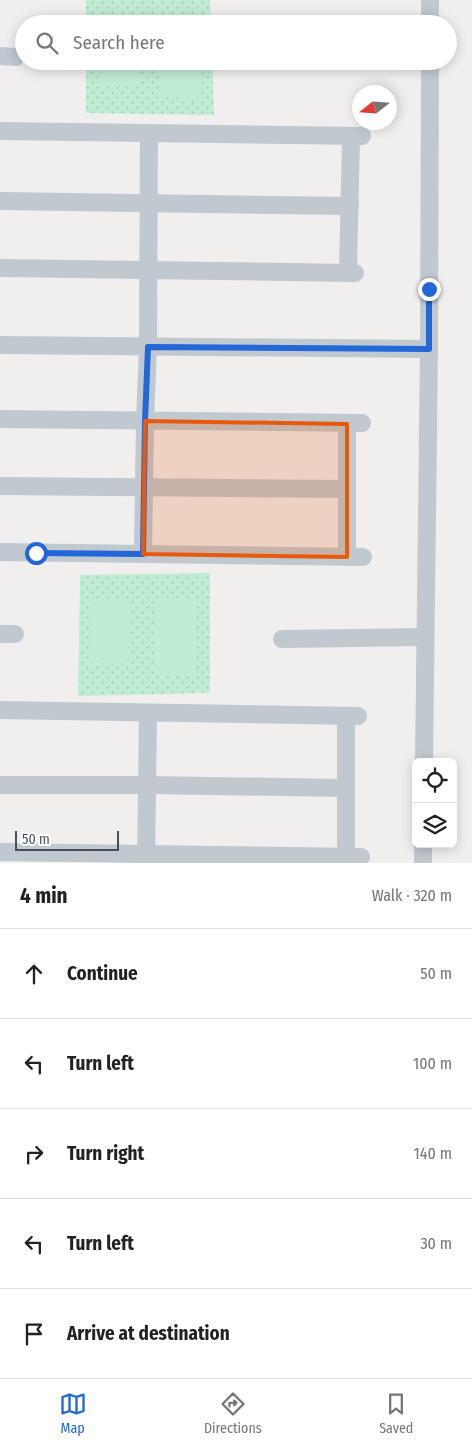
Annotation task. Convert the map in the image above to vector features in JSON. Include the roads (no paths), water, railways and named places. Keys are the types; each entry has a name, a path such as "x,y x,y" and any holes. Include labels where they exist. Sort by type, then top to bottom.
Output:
{"street":[{"path":"430,0 430,15"},
{"path":"424,758 430,70"},
{"path":"0,131 356,136 350,206 351,273 0,268"},
{"path":"143,554 148,347 149,133"},
{"path":"0,202 350,206"},
{"path":"0,345 429,349"},
{"path":"0,419 354,424 347,489 355,557 0,552"},
{"path":"0,486 347,489"},
{"path":"282,639 425,637"},
{"path":"0,710 352,716 346,788 353,857 146,859 0,852"},
{"path":"146,859 148,712"},
{"path":"0,785 346,788"},
{"path":"423,848 423,863"}]}
